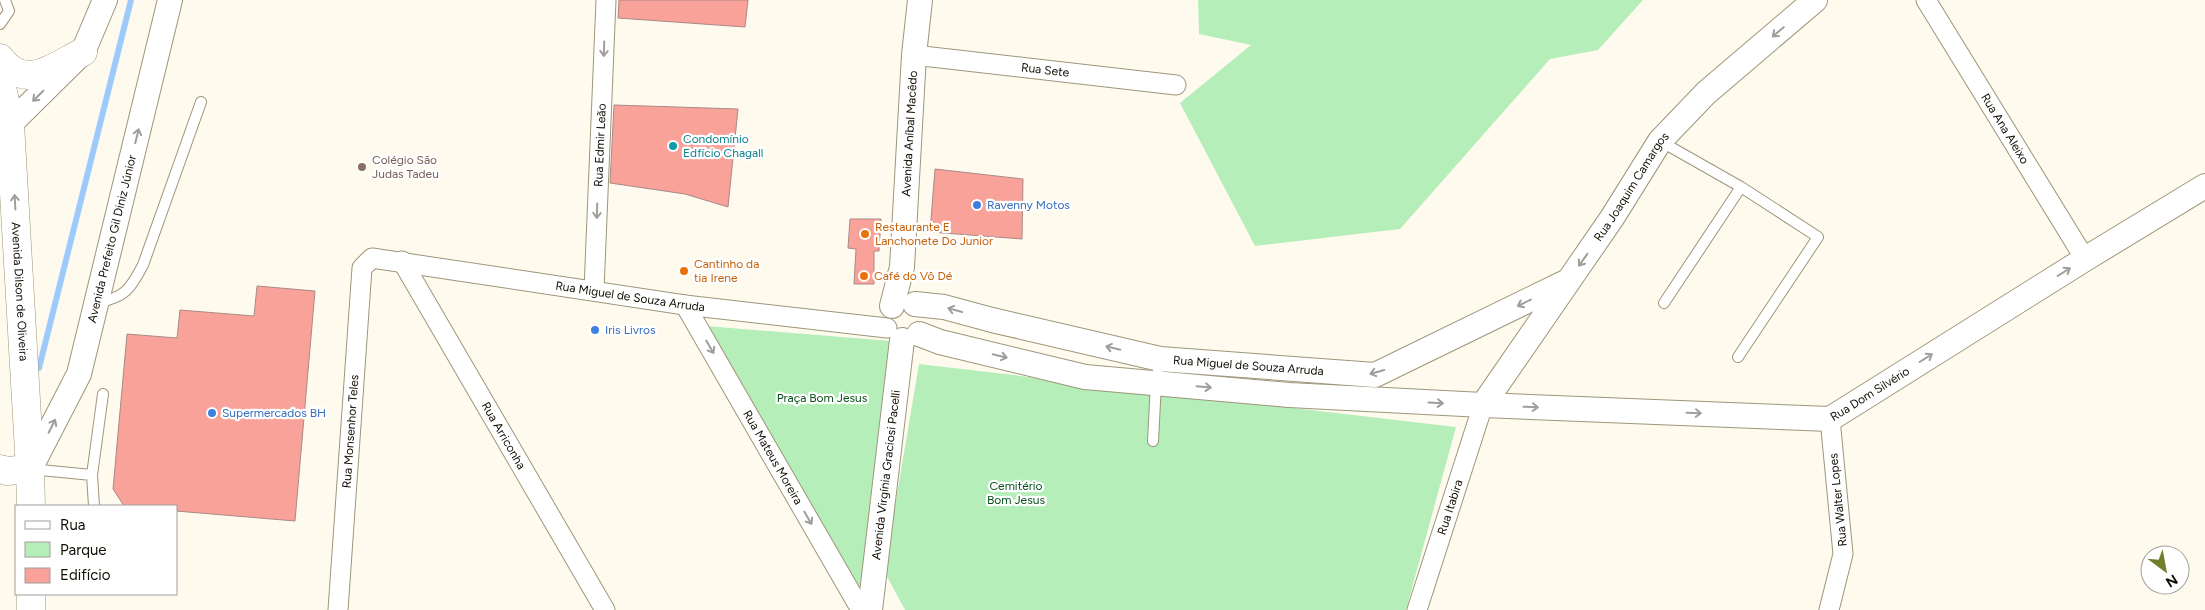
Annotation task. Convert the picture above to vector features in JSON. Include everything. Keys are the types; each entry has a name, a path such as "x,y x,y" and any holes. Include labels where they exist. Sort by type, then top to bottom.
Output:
{"main road":[{"path":"0,58 8,70 24,76 41,74 82,52"},
{"name":"Avenida Dilson de Oliveira","path":"0,78 30,469 30,505"},
{"path":"0,469 30,469"},
{"path":"31,595 31,610"}],"street":[{"path":"5,128 82,52 105,0"},
{"name":"Avenida Prefeito Gil Diniz Júnior","path":"30,469 79,374 170,0"},
{"name":"Rua Edmir Leão","path":"594,290 606,0"},
{"name":"Avenida Aníbal Macêdo","path":"904,319 902,267 914,55 920,0"},
{"name":"Rua Joaquim Camargos","path":"1483,405 1612,218 1669,146 1706,92 1815,0"},
{"name":"Rua Ana Aleixo","path":"1926,0 2085,258"},
{"name":"Rua Sete","path":"914,55 1176,85"},
{"name":"Rua Dom Silvério","path":"1483,405 1830,418 2085,258 2201,193"},
{"name":"Rua Miguel de Souza Arruda","path":"372,258 685,305 904,319 944,307 1160,359 1375,374 1568,281"},
{"name":"Rua Monsenhor Teles","path":"338,610 362,268 372,258"},
{"name":"Rua Arriconha","path":"402,261 605,610"},
{"name":"Rua Mateus Moreira","path":"685,305 861,610"},
{"name":"Rua Miguel de Souza Arruda","path":"904,319 940,342 1085,377 1288,395 1483,405"},
{"name":"Avenida Virgínia Graciosi Pacelli","path":"870,610 904,319"},
{"name":"Rua Itabira","path":"1417,610 1483,405"},
{"name":"Rua Walter Lopes","path":"1829,610 1843,554 1830,418"}],"lane":[{"path":"0,24 8,11 4,0"},
{"path":"96,303 116,299 131,288 143,265 201,102"},
{"path":"1669,146 1741,187 1818,237 1738,357"},
{"path":"1664,303 1741,187"},
{"path":"1153,441 1156,383 1160,359"},
{"path":"94,505 92,475 103,394"},
{"path":"30,469 92,475"}],"green space":[{"path":"1198,0 1643,0 1598,50 1550,59 1400,229 1255,246 1180,103 1251,45 1199,34"},
{"name":"Praça Bom Jesus","path":"707,326 891,341 865,600"},
{"name":"Cemitério Bom Jesus","path":"919,364 1456,427 1406,610 905,610 884,571"}],"building":[{"path":"619,0 748,0 745,27 618,18"},
{"name":"Condomínio Edfício Chagall","path":"614,105 738,109 728,207 685,194 610,183"},
{"name":"Ravenny Motos","path":"935,169 1023,179 1022,239 930,232"},
{"path":"850,219 881,219 879,251 874,251 874,284 854,284 856,249 848,248"},
{"name":"Supermercados BH","path":"257,286 315,291 295,521 178,511 178,505 123,505 113,489 127,334 177,338 180,310 254,316"}],"waterway":[{"path":"39,368 131,0"}],"place":[{"name":"Condomínio Edfício Chagall","path":"673,146"},
{"name":"Colégio São Judas Tadeu","path":"362,167"},
{"name":"Ravenny Motos","path":"977,205"},
{"name":"Restaurante E Lanchonete Do Junior","path":"865,234"},
{"name":"Cantinho da tia Irene","path":"684,271"},
{"name":"Café do Vô Dé","path":"864,276"},
{"name":"Iris Livros","path":"595,330"},
{"name":"Supermercados BH","path":"212,413"}]}
